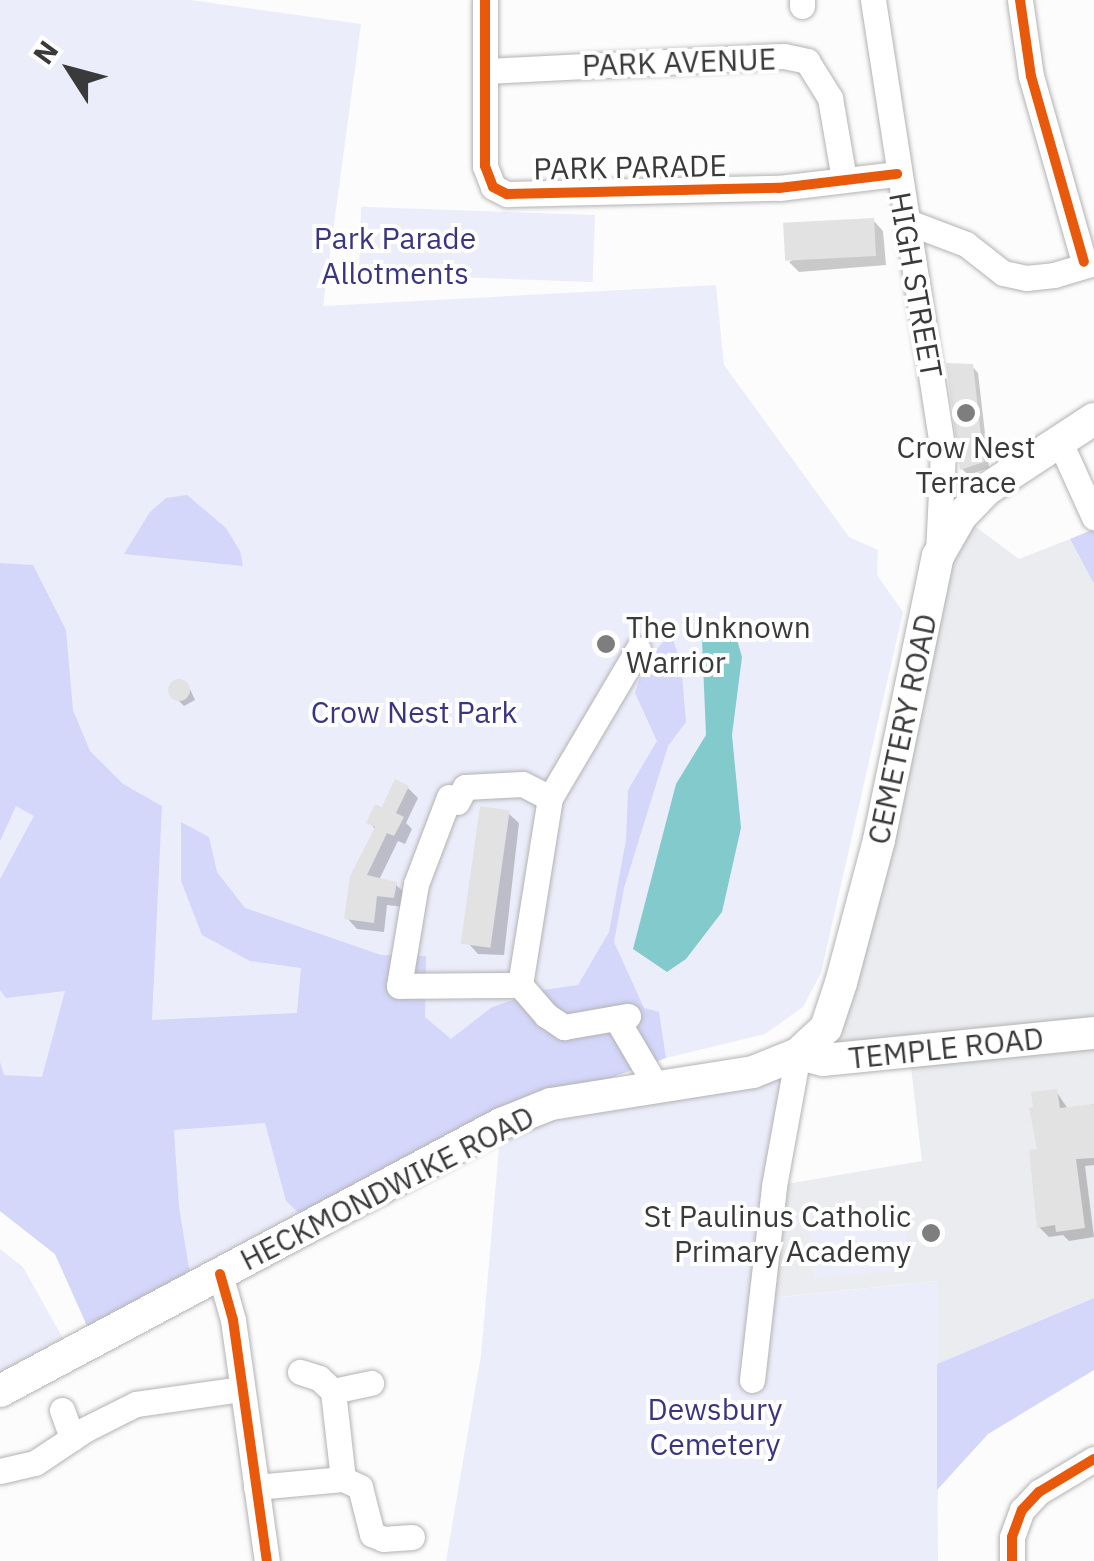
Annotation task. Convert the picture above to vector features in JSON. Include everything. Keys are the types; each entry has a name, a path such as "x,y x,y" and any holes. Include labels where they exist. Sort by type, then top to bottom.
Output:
{"main road":[{"name":"CEMETERY ROAD","path":"798,1054 826,1028 842,983 879,840 938,556 976,500 1094,419"},
{"name":"TEMPLE ROAD","path":"798,1054 823,1060 1094,1033"},
{"name":"HECKMONDWIKE ROAD","path":"0,1390 501,1124 551,1104 753,1072 798,1054"}],"street":[{"name":"PARK PARADE","path":"485,0 485,166 492,187 507,194 715,191 897,174"},
{"name":"HIGH STREET","path":"874,0 897,174 943,450 938,556"},
{"path":"908,222 966,244 1003,273 1026,278 1054,275 1089,262 1031,76 1020,0"},
{"name":"PARK AVENUE","path":"486,71 784,56 807,62 830,98 844,178"},
{"path":"1059,440 1094,517"},
{"name":"HIGH STREET","path":"943,450 954,474 976,500"},
{"path":"638,649 550,798 520,985 546,1016 564,1027 622,1017 656,1086"},
{"path":"520,985 399,986 416,884 453,800 465,787 522,784 550,798"},
{"path":"752,1380 774,1186 798,1054"},
{"path":"220,1274 242,1388 267,1561"},
{"path":"300,1372 319,1378 333,1392 343,1480"},
{"path":"333,1392 370,1383"},
{"path":"0,1471 36,1463 72,1438 136,1404 242,1388"},
{"path":"62,1410 72,1438"},
{"path":"1012,1561 1012,1538 1022,1510 1040,1492 1094,1460"},
{"path":"256,1487 343,1480 360,1487 372,1534 383,1539 412,1537"}],"shaded area":[{"path":"187,495 226,528 240,551 243,566 124,554 150,512 166,498"},
{"path":"961,516 1019,559 1070,539 1094,584 1094,1298 937,1364 936,1281 760,1299 774,1186 922,1161 909,1051 823,1060 826,1028"},
{"path":"1094,529 1094,584 1070,539"},
{"path":"0,563 33,565 66,630 73,710 90,751 123,784 162,806 152,1020 297,1013 301,968 250,961 202,935 181,881 181,822 209,837 217,872 245,908 381,955 426,956 425,1017 451,1039 492,1007 543,990 578,985 609,932 626,840 628,790 657,741 635,693 645,661 671,634 681,663 686,722 668,746 624,888 614,942 644,1008 659,1012 666,1058 475,1126 300,1214 286,1201 265,1123 174,1130 179,1207 190,1274 88,1328 55,1254 0,1211 0,1062 4,1075 42,1077 65,991 6,998 0,990 0,879 34,816 16,806 0,841"},
{"path":"711,625 736,636 742,657 732,735 741,828 722,912 686,959 667,972 633,949 676,784 706,735 702,640"},
{"path":"1094,1298 1094,1370 988,1434 937,1490 937,1364"}],"green space":[{"name":"Crow Nest Park","path":"0,0 190,0 361,24 323,306 716,285 724,365 849,537 878,550 877,575 903,612 821,973 803,1007 765,1034 666,1058 475,1126 88,1328 55,1254 0,1211"},
{"name":"Park Parade Allotments","path":"361,207 595,215 593,282 359,274"},
{"name":"Dewsbury Cemetery","path":"798,1054 761,1299 937,1281 938,1561 446,1561 481,1355 501,1124"},
{"path":"904,1206 910,1270 814,1278 808,1214"},
{"path":"0,1249 23,1267 65,1342 0,1386"}],"building":[{"path":"874,218 876,256 785,261 783,223"},
{"name":"Crow Nest Terrace","path":"946,363 973,364 984,462 960,470"},
{"path":"179,679 187,682 187,698 179,701 171,698 168,690 171,682"},
{"path":"395,779 409,786 396,813 404,817 394,836 387,833 367,875 397,882 394,898 377,896 374,923 344,919 350,876 375,827 366,823 375,804 382,807"},
{"path":"480,806 510,810 490,948 461,944"},
{"path":"1057,1089 1060,1108 1094,1104 1094,1158 1076,1159 1085,1228 1056,1232 1055,1225 1037,1228 1029,1150 1037,1149 1029,1108 1033,1107 1031,1092"}],"cycle path":[{"path":"485,0 485,166 493,187 507,194 779,188 897,174"},
{"path":"1020,0 1031,76 1084,262"},
{"path":"220,1274 233,1320 267,1561"},
{"path":"1012,1561 1012,1537 1022,1510 1039,1492 1094,1459"}],"place":[{"name":"Crow Nest Terrace","path":"966,413"},
{"name":"The Unknown Warrior","path":"606,644"},
{"name":"St Paulinus Catholic Primary Academy","path":"931,1233"}]}
